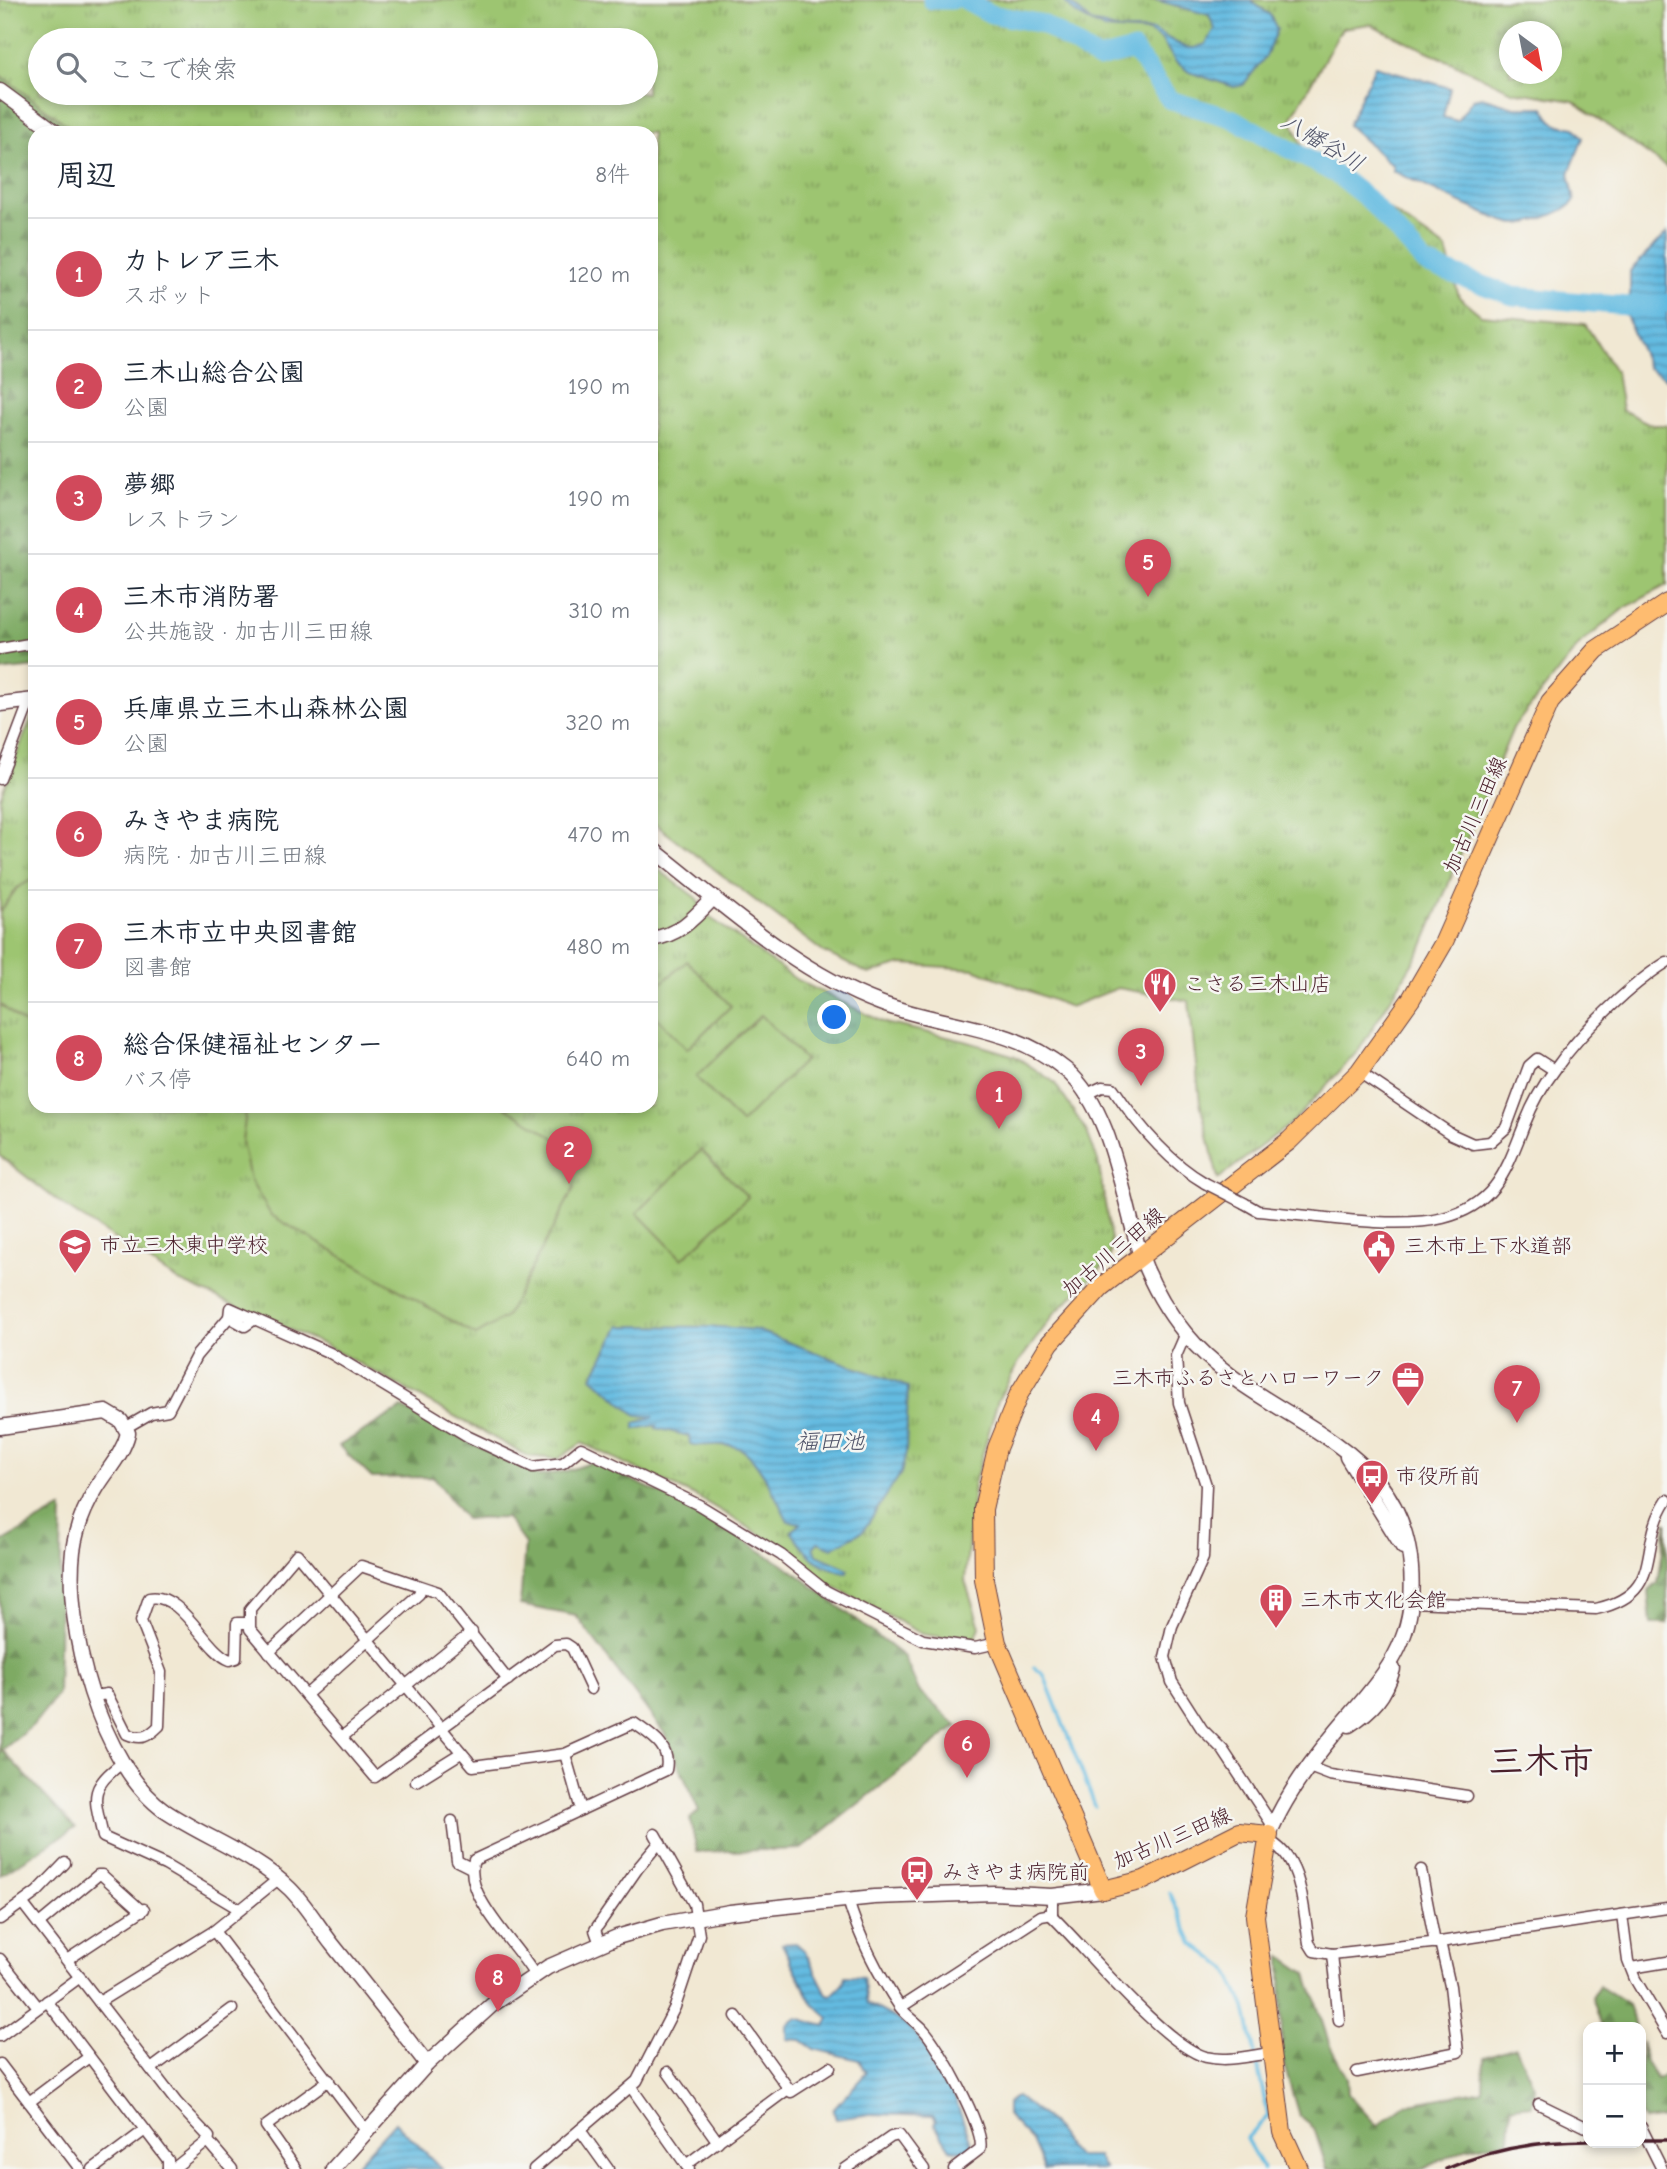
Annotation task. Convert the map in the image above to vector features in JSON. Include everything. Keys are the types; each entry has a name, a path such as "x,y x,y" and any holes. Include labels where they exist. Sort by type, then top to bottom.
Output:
{"main road":[{"name":"加古川三田線","path":"1270,1834 1239,1832 1144,1880 1103,1890 997,1643 984,1580 983,1508 998,1448 1019,1394 1049,1343 1101,1287 1289,1141 1359,1072 1411,999 1443,944 1550,702 1596,650 1667,603"},
{"path":"1270,1834 1255,1916 1270,2053 1282,2132 1299,2169"}],"street":[{"path":"0,91 48,126"},
{"path":"0,649 28,643"},
{"path":"0,704 28,700"},
{"path":"0,779 28,710"},
{"path":"658,853 805,966 881,1004 998,1032 1036,1049 1069,1072 1102,1122 1141,1255 1165,1304 1185,1334 1231,1374 1339,1444 1381,1483 1398,1515 1409,1557 1411,1602 1398,1651 1382,1679 1309,1767 1270,1834"},
{"path":"658,938 670,935 686,926 714,897"},
{"path":"1085,1096 1102,1087 1113,1088 1132,1117 1187,1173 1258,1212 1403,1222 1444,1218 1472,1206 1497,1186 1511,1163 1526,1121 1554,1070 1628,990 1667,962"},
{"path":"1359,1072 1451,1134 1473,1144 1490,1142 1506,1128 1529,1066 1537,1059 1554,1070"},
{"path":"125,1428 151,1413 168,1410 196,1356 229,1317 230,1308 330,1353 469,1437 533,1466 562,1463 581,1448 699,1505 781,1555 826,1591 923,1640 975,1648 997,1643"},
{"path":"1185,1334 1176,1356 1179,1403 1206,1485 1203,1558 1172,1626 1165,1657 1172,1682 1202,1729 1223,1750 1270,1834 1295,1869 1314,1951 1332,1954 1437,1942 1667,1908"},
{"path":"0,1427 106,1412 125,1428 128,1433 125,1446 96,1489 82,1516 74,1548 70,1586 80,1644 104,1731 121,1764 145,1793 165,1811 246,1857 290,1889 427,2064"},
{"path":"1411,1602 1596,1609 1619,1605 1638,1591 1650,1569 1657,1524 1667,1500"},
{"path":"535,1976 526,1959 503,1935 487,1910 471,1868 474,1860 666,1770 668,1758 662,1744 634,1723 565,1754 472,1766 461,1753 442,1729 406,1685 368,1640 331,1594 297,1554 250,1609 250,1629 375,1777 442,1729 555,1646 566,1644 572,1648 591,1689"},
{"path":"269,1652 361,1566 438,1592 508,1680"},
{"path":"306,1695 419,1594 421,1587"},
{"path":"94,1696 107,1694 127,1734 137,1738 150,1735 159,1726 160,1672 141,1621 149,1598 162,1599 195,1623 223,1658 230,1660 236,1658 237,1623 249,1623"},
{"path":"342,1737 472,1632"},
{"path":"416,1781 461,1753"},
{"path":"565,1754 581,1810"},
{"path":"121,1764 100,1782 94,1794 103,1837 164,1865 239,1909"},
{"path":"1309,1767 1329,1775 1467,1796"},
{"path":"452,1821 457,1861 471,1868"},
{"path":"534,2169 631,2087 643,2073 675,2007 699,1935 694,1904 657,1838 596,1930 600,1944"},
{"path":"0,1919 23,1904 65,1863"},
{"path":"1357,2073 1458,2052 1450,1986 1421,1870"},
{"path":"39,1924 97,1875 102,1875 143,1910 67,1960"},
{"path":"99,2002 214,1931 276,1880"},
{"path":"333,2169 427,2064 492,2006 535,1976 600,1944 662,1924 696,1917 848,1899 994,1893 1052,1896 1103,1890"},
{"path":"1052,1896 1052,1914 1157,2025 1204,2056 1226,2060 1270,2053"},
{"path":"848,1899 853,1916 901,2007 924,2030 957,2081 980,2137 980,2150 954,2169"},
{"path":"23,1904 232,2169"},
{"path":"901,2007 1041,1916 1052,1914"},
{"path":"1622,1915 1630,1968 1667,2033"},
{"path":"214,1931 367,2132"},
{"path":"1332,1954 1339,2020"},
{"path":"0,1959 89,2057 168,2160 168,2168 173,2169 208,2141"},
{"path":"1630,1968 1667,1962"},
{"path":"2,2030 80,1976"},
{"path":"151,2069 232,2009"},
{"path":"736,2016 788,2090"},
{"path":"29,2102 89,2057"},
{"path":"0,2064 80,2169"},
{"path":"631,2087 688,2167 788,2090 796,2091 830,2067"},
{"path":"668,2071 718,2142"},
{"path":"296,2169 266,2126 329,2080"},
{"path":"1539,2104 1583,2126"},
{"path":"93,2169 145,2130"},
{"path":"580,2130 608,2169"},
{"path":"850,2168 891,2137 899,2135 924,2169"},
{"path":"1646,2138 1662,2169"}],"green space":[{"path":"0,0 28,28 28,105 92,105 184,126 28,126 28,668 0,671"},
{"path":"0,0 1667,0 1667,168 1573,101 1512,91 1370,24 1342,28 1291,119 1304,150 1446,249 1459,297 1481,315 1585,324 1616,372 1622,410 1652,425 1667,425 1667,585 1623,609 1580,644 1513,728 1422,948 1359,1050 1295,1120 1218,1179 1200,1102 1189,1001 1118,988 1070,1007 974,969 902,964 869,974 823,952 658,826 658,126 69,126 40,105 658,105 658,28 28,28 28,96 0,75"},
{"path":"28,726 28,1113 658,1113 658,869 696,898 708,916 797,980 885,1023 965,1041 1015,1056 1054,1082 1087,1132 1098,1161 1111,1240 1110,1260 1055,1313 1019,1362 998,1400 974,1484 965,1581 980,1627 974,1642 922,1634 816,1577 776,1544 699,1498 582,1443 558,1459 527,1456 327,1346 179,1281 64,1206 0,1156 0,798"},
{"path":"28,882 28,1027 0,1004 0,912 17,888"},
{"path":"687,961 731,1006 687,1049 658,1018 658,986"},
{"path":"761,1015 805,1060 741,1123 696,1077"},
{"path":"246,1113 515,1113 564,1144 574,1188 506,1317 476,1335 271,1215 250,1180 242,1141"},
{"path":"701,1150 748,1197 682,1259 637,1213"},
{"path":"402,1408 539,1476 567,1471 593,1462 696,1510 793,1571 904,1657 919,1691 957,1726 801,1849 697,1852 690,1819 699,1811 665,1734 576,1616 520,1605 525,1544 506,1518 465,1519 434,1477 372,1478 339,1446"},
{"path":"62,1508 58,1694 33,1725 2,1750 75,1828 0,1875 0,1543"},
{"path":"1667,1522 1667,1624 1651,1624 1648,1592 1658,1583"},
{"path":"1281,1956 1307,1974 1330,2046 1347,2078 1348,2094 1377,2126 1405,2105 1483,2090 1484,2057 1516,2047 1534,2087 1532,2105 1511,2107 1509,2140 1465,2149 1423,2169 1327,2169 1314,2128 1299,2116 1282,2058"},
{"path":"1599,1986 1628,2005 1634,2022 1600,2022 1592,1997"},
{"path":"1646,2062 1657,2079 1667,2074 1667,2118 1646,2121"}],"water":[{"path":"1063,0 1067,0 1091,22 1119,30 1104,29 1077,15"},
{"path":"1156,0 1250,0 1270,15 1277,29 1266,56 1243,85 1234,87 1189,72 1175,61 1161,39 1149,32 1119,30 1153,30 1184,47 1194,48 1206,44 1215,29 1209,15"},
{"path":"1375,66 1450,88 1443,117 1457,121 1473,99 1482,97 1514,107 1544,107 1552,121 1575,128 1583,138 1569,174 1575,200 1565,209 1531,222 1517,224 1475,210 1393,171 1393,166 1348,125"},
{"path":"1667,233 1667,379 1648,368 1625,312 1630,303 1630,271"},
{"name":"福田池","path":"620,1326 756,1330 908,1387 906,1453 901,1473 863,1531 832,1548 818,1542 813,1548 817,1555 849,1569 846,1573 820,1563 803,1547 791,1531 801,1523 788,1521 767,1480 753,1460 739,1448 690,1444 689,1436 656,1428 657,1425 635,1429 635,1423 654,1417 636,1415 592,1377"},
{"path":"796,1943 805,1951 827,1994 832,1995 843,1984 845,1976 863,1977 867,2003 902,2022 916,2034 950,2085 973,2148 965,2152 950,2149 934,2124 936,2121 933,2116 872,2114 836,2119 833,2110 866,2073 859,2060 814,2049 801,2040 787,2039 787,2025 797,2018 825,2026 829,2018 813,2004 782,1944"},
{"path":"1017,2096 1051,2123 1070,2150 1079,2157 1097,2157 1105,2169 1044,2169 1032,2141 1007,2115 1007,2103"},
{"path":"395,2122 442,2169 352,2169"}],"waterway":[{"name":"八幡谷川","path":"932,0 952,0"},
{"name":"八幡谷川","path":"965,0 991,14 1043,24 1098,59 1134,50 1170,100 1231,118 1336,174 1368,199 1426,264 1513,296 1628,306 1667,303"},
{"path":"1034,1667 1044,1675 1095,1806"},
{"path":"1170,1893 1193,1943 1227,1969 1245,2007 1268,2116 1246,2139 1263,2169"}],"railway":[{"path":"1646,2140 1667,2140"},
{"path":"1446,2169 1480,2156 1516,2148 1583,2141"}],"place":[{"name":"兵庫県立三木山森林公園","path":"1148,597"},
{"name":"こさる三木山店","path":"1160,1014"},
{"name":"夢郷","path":"1141,1086"},
{"name":"カトレア三木","path":"999,1129"},
{"name":"三木山総合公園","path":"569,1184"},
{"name":"市立三木東中学校","path":"75,1275"},
{"name":"三木市上下水道部","path":"1379,1276"},
{"name":"三木市ふるさとハローワーク","path":"1408,1408"},
{"name":"三木市立中央図書館","path":"1517,1423"},
{"name":"三木市消防署","path":"1096,1451"},
{"name":"市役所前","path":"1372,1506"},
{"name":"三木市文化会館","path":"1276,1630"},
{"name":"みきやま病院","path":"967,1778"},
{"name":"みきやま病院前","path":"917,1902"},
{"name":"総合保健福祉センター","path":"498,2012"}],"district":[{"name":"三木市","path":"1541,1761"}]}
